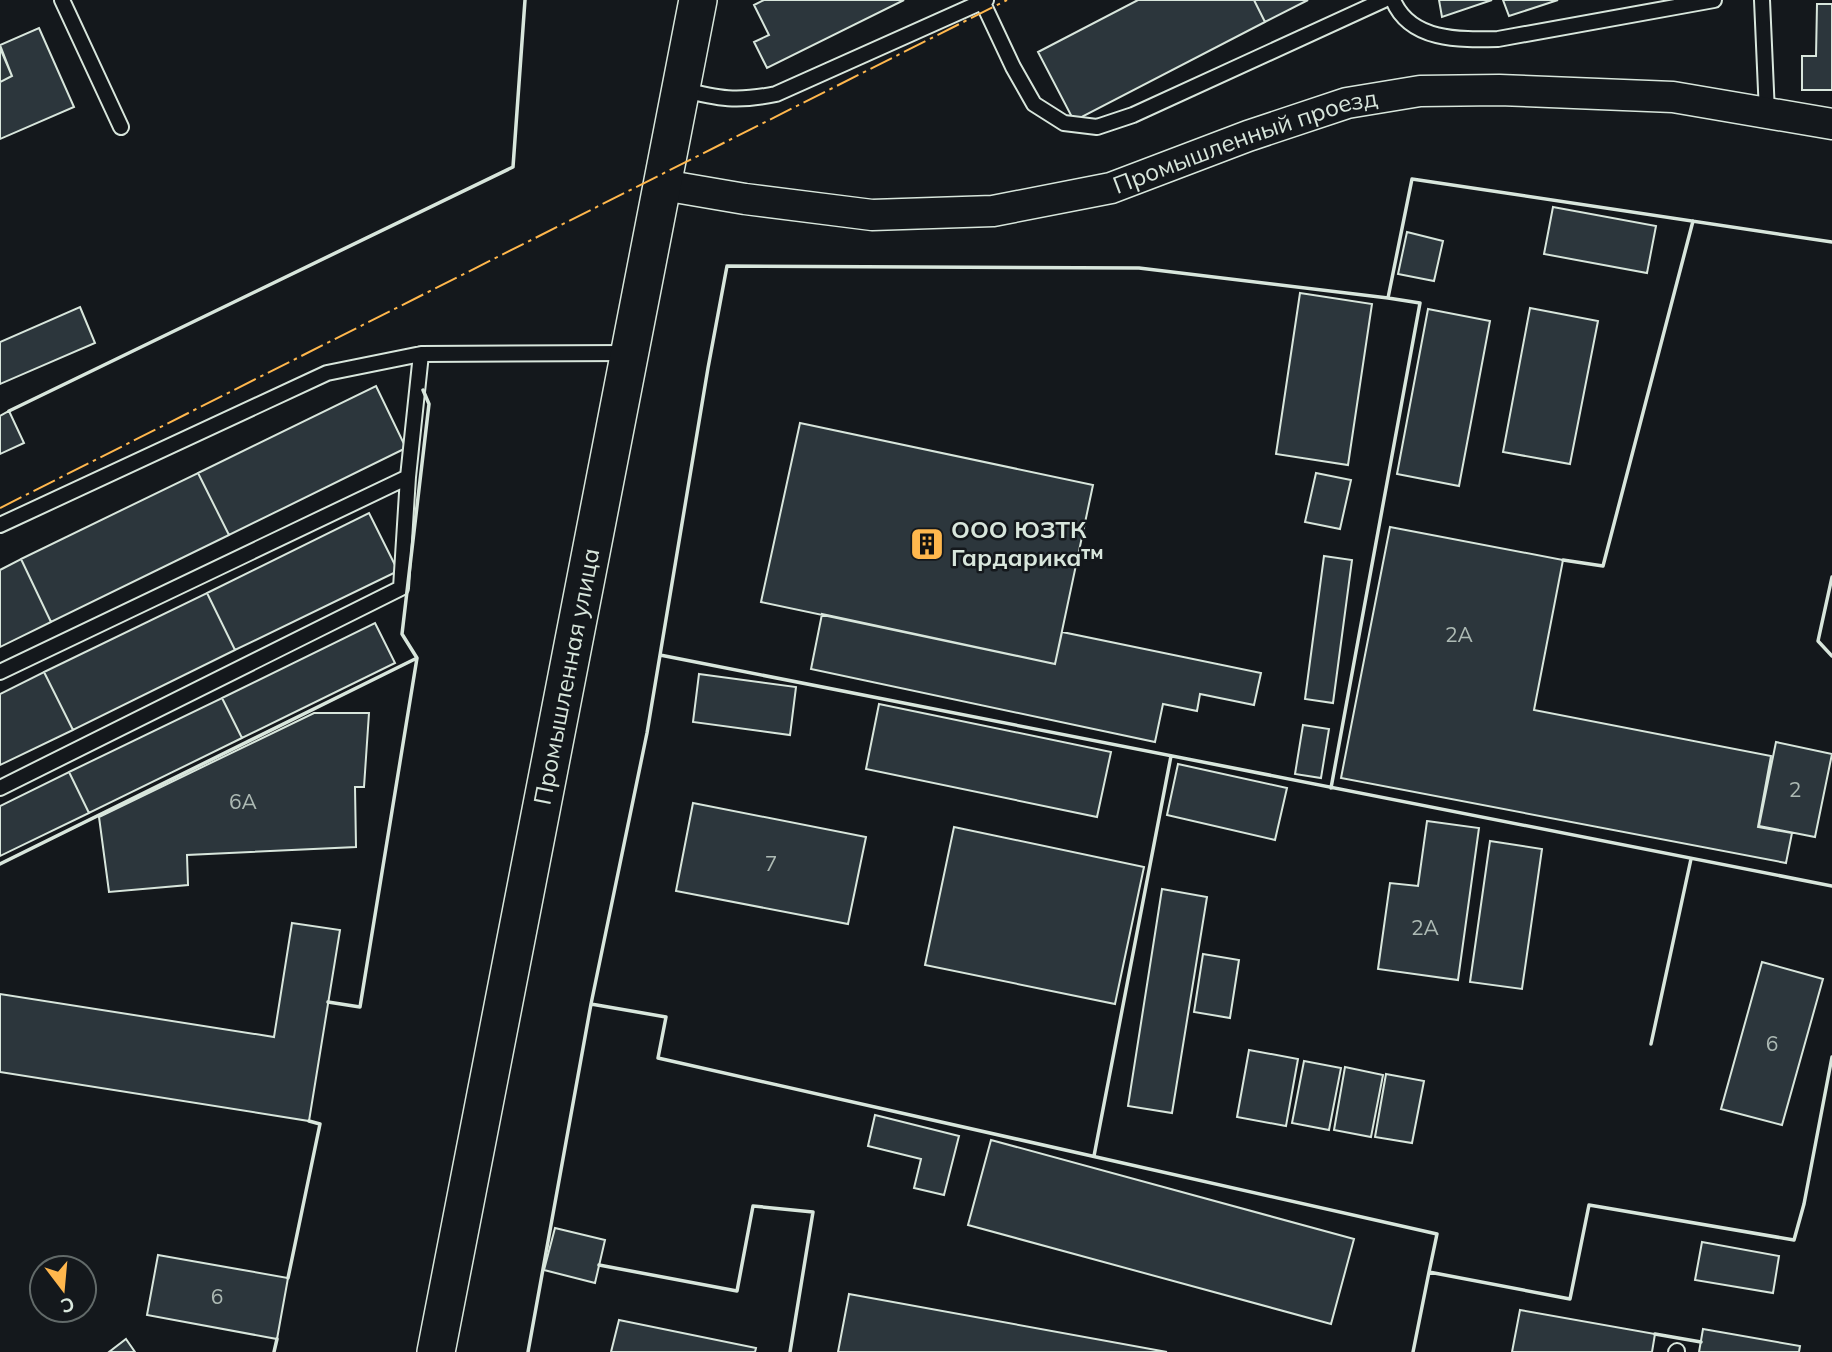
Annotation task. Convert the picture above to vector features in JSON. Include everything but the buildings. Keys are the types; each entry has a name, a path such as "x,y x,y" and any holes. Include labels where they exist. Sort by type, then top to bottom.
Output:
{"street":[{"name":"Промышленная улица","path":"436,1352 698,0"},
{"name":"Промышленный проезд","path":"663,185 744,199 872,215 993,211 1111,188 1248,136 1346,103 1420,91 1499,90 1673,97 1832,124"}],"lane":[{"path":"62,0 121,127"},
{"path":"681,89 721,99 749,100 776,94 984,1 1013,67 1034,104 1064,122 1097,127 1133,115 1384,0"},
{"path":"1393,0 1398,13 1410,25 1440,36 1469,40 1498,39 1714,0"},
{"path":"1762,0 1767,113"},
{"path":"0,525 327,373 421,354 630,353"},
{"path":"0,788 401,588 408,477 421,354"},
{"path":"0,671 408,477"}],"wall":[{"path":"9,411 513,167 525,0"},
{"path":"1429,1272 1437,1234 658,1058 666,1017 591,1004 647,733 727,266 1139,268 1388,298 1412,179 1832,242"},
{"path":"1563,560 1603,566 1693,221"},
{"path":"1331,788 1420,303 1388,298"},
{"path":"328,1002 360,1007 417,658 402,634 429,404 423,390"},
{"path":"1832,577 1818,641 1832,656"},
{"path":"660,655 1832,886"},
{"path":"0,864 417,658"},
{"path":"1094,1156 1171,756"},
{"path":"1651,1044 1691,859"},
{"path":"528,1352 591,1004"},
{"path":"1413,1352 1429,1272 1570,1299 1589,1205 1794,1240 1804,1204 1832,1057"},
{"path":"288,1278 320,1124 309,1121"},
{"path":"599,1265 737,1291 753,1206 813,1212 790,1352"},
{"path":"1655,1334 1701,1342"},
{"path":"274,1352 277,1339"}],"power":[{"path":"0,508 1007,0"}],"place":[{"name":"ООО ЮЗТК Гардарика™","path":"927,544"}]}
